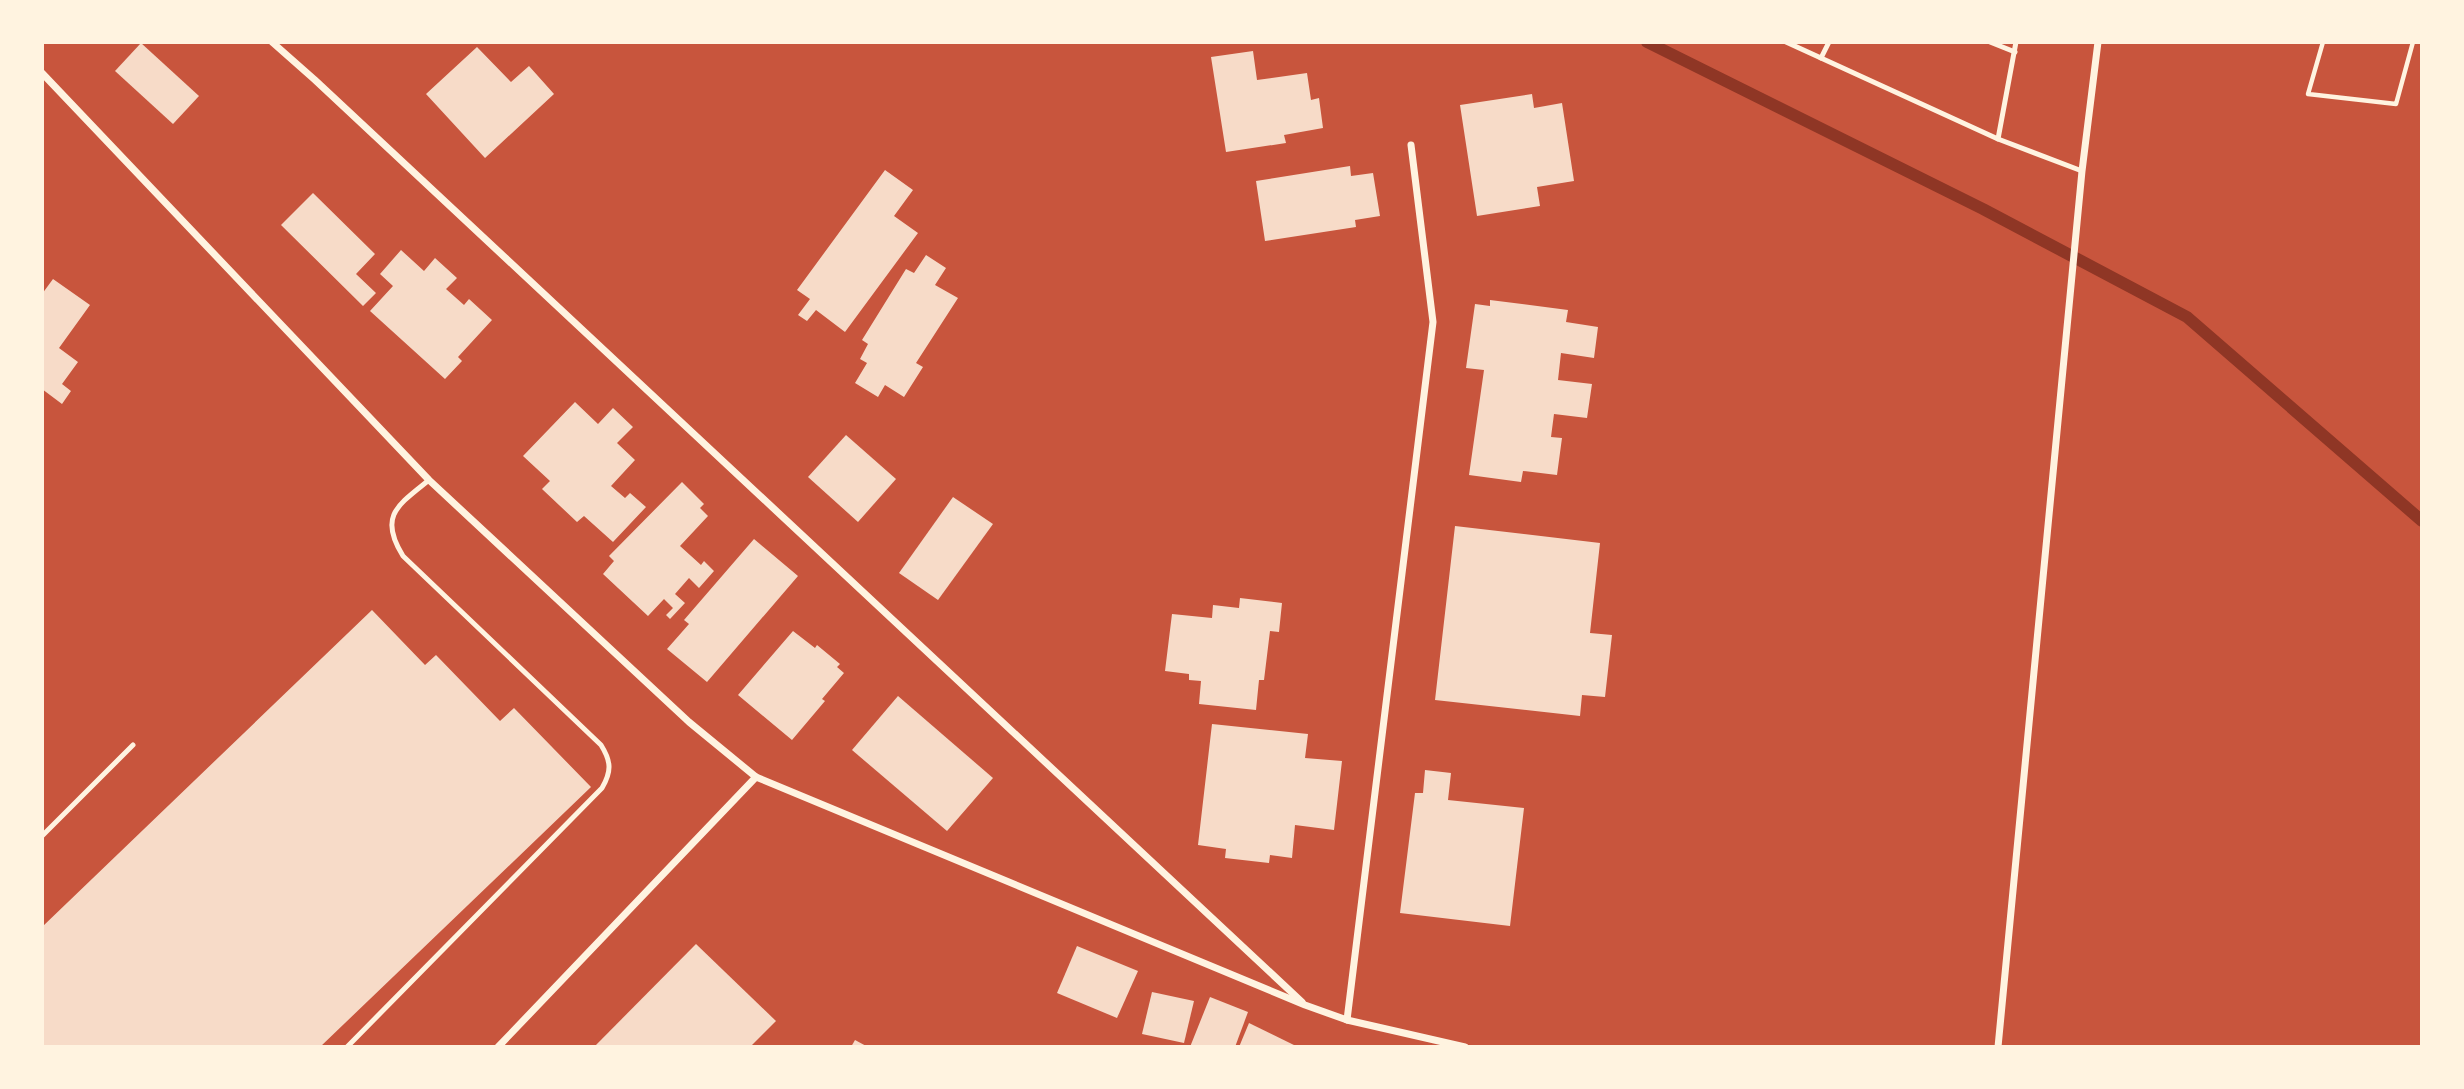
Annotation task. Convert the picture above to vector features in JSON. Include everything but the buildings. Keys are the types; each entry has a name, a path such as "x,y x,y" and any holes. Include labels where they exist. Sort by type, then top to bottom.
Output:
{"street":[{"path":"272,42 326,89 1305,1004"},
{"path":"1998,1047 2082,170 2098,42"},
{"path":"42,73 429,480 689,722 756,778 1347,1020 1465,1047"},
{"path":"1347,1020 1433,322 1410,145"},
{"path":"498,1047 756,778"}],"lane":[{"path":"1786,42 1997,139 2082,170"},
{"path":"1821,58 1829,42"},
{"path":"1990,42 2015,52"},
{"path":"1997,139 2016,42"},
{"path":"347,1047 602,788 610,774 609,758 601,745 403,556 398,548 390,528 392,514 402,501 429,480"},
{"path":"42,836 133,745"}],"path":[{"path":"2323,42 2308,94 2396,104 2413,42"}],"waterway":[{"path":"1647,42 1983,209 2187,317 2422,521"}]}
